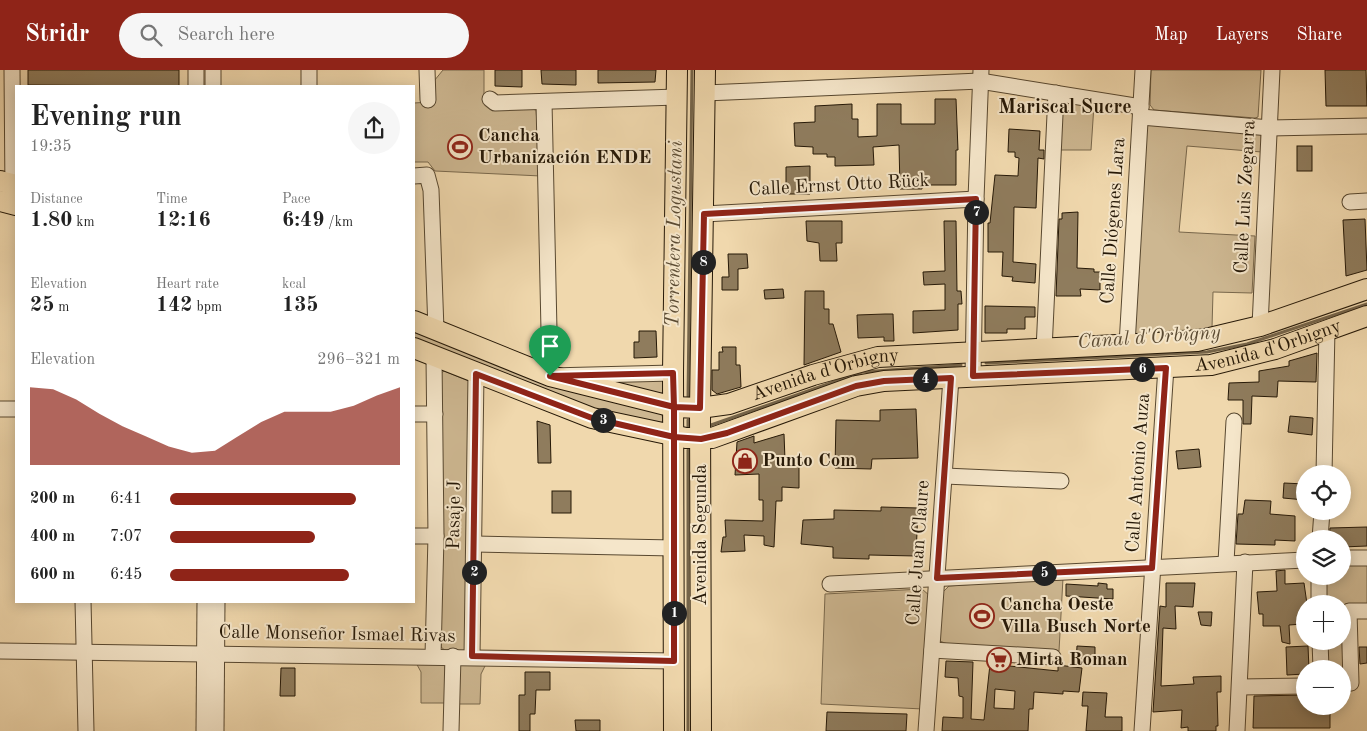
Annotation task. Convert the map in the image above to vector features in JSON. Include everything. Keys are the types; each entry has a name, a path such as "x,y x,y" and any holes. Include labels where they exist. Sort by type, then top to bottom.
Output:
{"main road":[{"name":"Avenida Segunda","path":"674,731 673,373 677,70"},
{"name":"Avenida Segunda","path":"701,731 700,408 705,70"},
{"name":"Avenida d'Orbigny","path":"415,320 550,376 674,407 700,408 729,404 813,374 870,359 1197,341 1260,326 1367,289"},
{"name":"Avenida d'Orbigny","path":"415,348 434,358 592,418 674,437 701,439 727,433 856,386 884,381 1211,365 1275,349 1367,316"}],"street":[{"path":"10,194 12,70"},
{"path":"196,70 196,85"},
{"path":"213,70 213,85"},
{"path":"309,70 309,85"},
{"path":"427,70 428,100"},
{"name":"Calle Diógenes Lara","path":"1127,345 1143,70"},
{"name":"Calle Luis Zegarra","path":"1260,326 1272,70"},
{"path":"705,93 980,76 1141,112 1270,128 1367,126"},
{"path":"973,376 980,76"},
{"path":"1044,350 1056,93"},
{"path":"490,100 494,103 677,98"},
{"path":"544,102 550,376 673,373"},
{"path":"415,176 427,176 431,190 436,330"},
{"name":"Calle Ernst Otto Rück","path":"704,214 976,199"},
{"path":"1350,202 1367,201"},
{"path":"1324,465 1327,329"},
{"path":"433,656 436,536 434,358"},
{"name":"Calle Antonio Auza","path":"1142,731 1166,368"},
{"name":"Pasaje J","path":"472,656 476,374"},
{"name":"Calle Juan Claure","path":"926,731 951,378"},
{"path":"0,409 15,409"},
{"path":"415,414 435,414"},
{"path":"1226,562 1234,421"},
{"path":"945,476 1061,481"},
{"path":"415,536 436,536"},
{"path":"475,544 674,548"},
{"path":"1351,558 1367,558"},
{"path":"830,584 1152,568 1226,562 1296,560"},
{"path":"1237,731 1245,562"},
{"path":"83,603 86,731"},
{"path":"205,603 216,731"},
{"path":"204,731 210,653 217,603"},
{"path":"1350,660 1349,611 1367,611"},
{"path":"932,650 1053,657"},
{"name":"Calle Monseñor Ismael Rivas","path":"0,651 472,656 674,661"},
{"path":"451,731 453,656"},
{"path":"1240,687 1296,686"}],"shaded area":[{"path":"443,70 484,70 484,99 536,110 541,176 435,171 428,162 415,162 415,103 430,102 434,81"},
{"path":"1151,70 1261,70 1258,117 1154,110 1150,105"},
{"path":"1062,99 1094,105 1091,150 1059,150"},
{"path":"1146,123 1261,132 1262,152 1187,146 1179,232 1255,236 1252,293 1213,292 1212,328 1134,334"},
{"path":"415,328 662,414 663,421 659,424 625,420 415,341"},
{"path":"444,371 471,382 466,649 457,652 446,651 441,647 440,374"},
{"path":"666,378 665,391 660,394 605,382"},
{"path":"1351,564 1367,564 1367,607 1351,608 1351,595 1323,595 1322,585 1351,585"},
{"path":"1063,578 1059,651 957,648 940,641 942,593 949,586"},
{"path":"922,589 930,596 923,709 821,704 825,594"},
{"path":"1324,650 1346,650 1346,660 1324,660"},
{"path":"415,661 445,664 446,703 421,703 421,672"},
{"path":"487,662 481,674 480,704 458,704 458,668 461,664"}],"building":[{"path":"28,70 179,70 179,85 28,85"},
{"path":"495,70 522,70 522,87 495,86"},
{"path":"541,70 576,70 576,85 542,84"},
{"path":"598,70 656,70 655,82 598,83"},
{"path":"1325,70 1366,70 1367,106 1326,106"},
{"path":"935,99 956,99 958,150 956,150 956,185 922,185 922,189 900,189 899,145 873,147 874,165 835,166 835,157 827,157 827,154 813,154 813,147 795,146 794,123 815,122 815,106 852,104 852,119 858,119 858,137 877,136 877,104 901,104 901,124 935,124"},
{"path":"1009,129 1040,131 1039,150 1044,150 1044,159 1038,158 1036,208 1014,207 1013,262 1036,264 1035,283 1012,281 1013,277 1002,276 1003,252 988,252 988,223 990,223 995,175 1018,176 1019,158 1015,157 1015,152 1008,152"},
{"path":"1297,146 1312,146 1312,171 1297,171"},
{"path":"810,166 810,194 786,194 786,167"},
{"path":"1078,212 1077,268 1094,269 1094,272 1100,272 1100,290 1080,289 1081,296 1056,296 1059,219 1062,219 1062,213"},
{"path":"1365,219 1367,270 1346,276 1343,220"},
{"path":"806,221 842,221 842,243 836,243 837,261 820,261 819,243 807,241"},
{"path":"944,221 956,221 957,291 961,291 962,304 958,304 958,330 913,333 913,311 945,310 945,284 924,285 923,272 945,271"},
{"path":"728,254 747,254 748,268 738,269 738,290 722,290 722,277 729,277"},
{"path":"783,289 784,298 765,299 764,290"},
{"path":"805,291 824,291 824,309 829,309 829,324 833,324 841,352 804,365"},
{"path":"985,306 1035,307 1035,317 1025,317 1025,329 1007,329 1007,333 985,333"},
{"path":"893,314 894,341 884,341 884,337 858,338 857,315"},
{"path":"639,331 656,331 657,357 634,358 634,342 639,342"},
{"path":"722,347 736,347 736,365 740,365 741,387 717,394 712,390 712,370 719,370 719,352 723,352"},
{"path":"1317,353 1316,382 1278,381 1277,397 1252,396 1251,424 1243,424 1243,400 1228,400 1229,383 1259,382 1259,371 1289,366 1289,361"},
{"path":"916,409 918,458 872,459 871,469 835,468 836,420 880,421 880,410"},
{"path":"1290,416 1313,418 1312,435 1288,432"},
{"path":"537,421 550,425 551,463 538,463"},
{"path":"784,434 785,460 799,460 799,488 782,487 782,501 776,501 774,547 764,545 764,536 744,535 745,551 721,552 723,537 726,537 725,520 763,521 763,500 759,500 759,474 735,475 737,442 754,436 754,443"},
{"path":"1199,449 1201,467 1178,469 1176,451"},
{"path":"1284,483 1296,484 1296,499 1283,498"},
{"path":"552,491 571,491 571,513 552,513"},
{"path":"1245,500 1271,501 1270,514 1295,516 1295,541 1275,540 1275,545 1236,544 1238,514 1243,514"},
{"path":"881,507 918,508 916,556 869,555 869,559 833,558 833,547 801,544 803,520 834,519 834,510 881,511"},
{"path":"1367,527 1367,546 1351,547 1351,530 1330,530 1330,528"},
{"path":"1285,570 1285,584 1304,585 1306,595 1296,595 1296,624 1289,625 1290,644 1282,642 1280,626 1263,626 1263,614 1259,614 1257,592 1277,591 1276,571"},
{"path":"1098,583 1107,584 1107,589 1113,589 1113,599 1066,596 1066,584 1098,586"},
{"path":"1166,583 1195,583 1193,607 1175,606 1176,629 1163,628 1161,686 1194,684 1193,677 1221,676 1221,692 1217,692 1218,726 1216,726 1216,731 1188,731 1188,727 1181,728 1182,710 1153,712 1160,606 1166,607"},
{"path":"1198,612 1212,612 1211,626 1201,625"},
{"path":"1077,646 1095,647 1095,664 1076,664"},
{"path":"1286,647 1296,647 1296,650 1308,650 1309,660 1296,660 1296,674 1287,675"},
{"path":"1359,647 1367,647 1367,663 1360,664"},
{"path":"946,661 973,662 971,719 984,720 990,664 1058,671 1058,665 1082,668 1079,692 1063,691 1063,694 1034,692 1033,709 1029,709 1028,731 942,731 943,717 963,718 963,697 959,696 958,678 945,677","holes":["995,689 1015,691 1014,709 994,708"]},
{"path":"281,668 295,668 295,696 280,696"},
{"path":"525,672 550,672 550,690 536,690 535,714 530,714 530,731 519,731 519,695 525,695"},
{"path":"1083,692 1107,693 1105,717 1122,717 1122,731 1086,731 1088,706 1082,706"},
{"path":"1296,695 1296,715 1330,715 1330,728 1253,728 1254,696"},
{"path":"827,712 907,714 906,731 826,731"},
{"path":"575,720 600,720 600,731 576,731"}],"waterway":[{"name":"Torrentera Logustani","path":"688,399 692,70"},
{"name":"Canal d'Orbigny","path":"986,363 1207,352 1247,344 1367,304"},
{"name":"Canal d'Orbigny","path":"711,425 862,372 961,365"},
{"name":"Torrentera Logustani","path":"688,420 688,431"},
{"name":"Torrentera Logustani","path":"688,450 688,731"}],"place":[{"name":"Cancha Urbanización ENDE","path":"460,147"},
{"name":"Punto Com","path":"745,461"},
{"name":"Cancha Oeste Villa Busch Norte","path":"982,616"},
{"name":"Mirta Roman","path":"999,660"}],"district":[{"name":"Mariscal Sucre","path":"1065,108"}],"route":[{"path":"550,376 673,373 674,407 700,408 704,214 976,199 973,376 1166,368 1152,568 937,578 951,378 884,381 856,386 727,433 701,439 674,437 592,418 476,374 472,656 674,661 674,437 674,407 550,376"}]}
